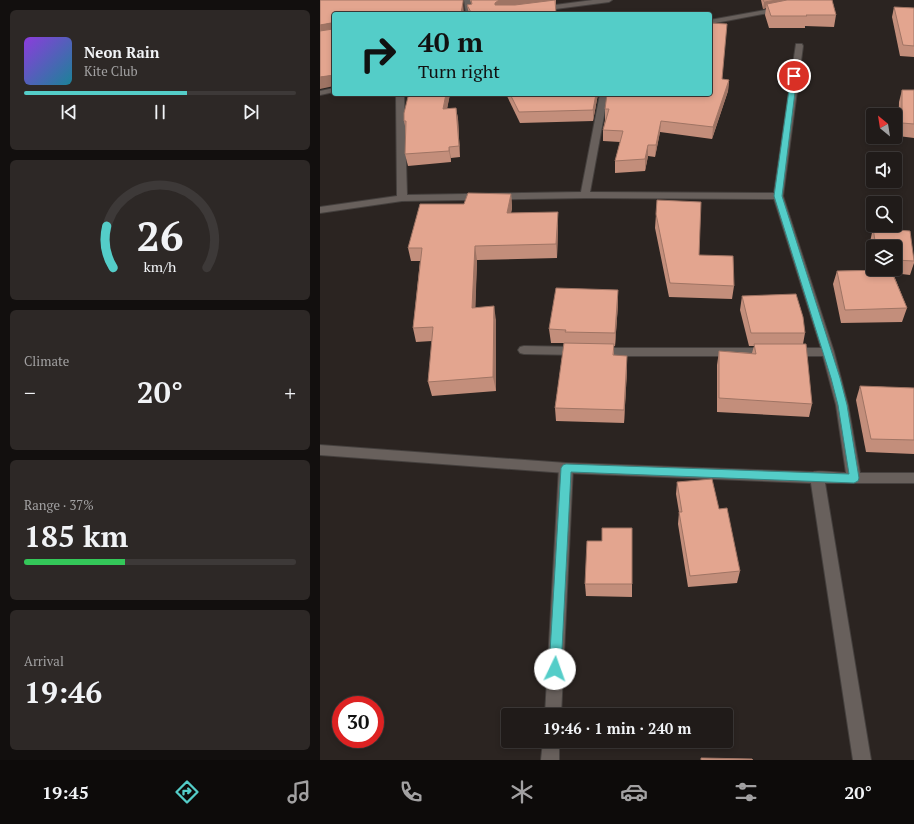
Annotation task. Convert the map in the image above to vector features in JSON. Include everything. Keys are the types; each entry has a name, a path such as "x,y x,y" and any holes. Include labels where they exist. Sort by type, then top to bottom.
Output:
{"street":[{"path":"467,0 469,12"},
{"path":"532,10 609,0"},
{"path":"712,22 791,7"},
{"path":"798,46 778,196 828,352 842,405 854,478"},
{"path":"320,93 332,90"},
{"path":"400,96 402,198"},
{"path":"585,195 604,96"},
{"path":"320,210 402,198 585,195 778,196"},
{"path":"524,350 630,352 828,352"},
{"path":"320,450 566,468 854,478 914,478"},
{"path":"553,708 566,468"},
{"path":"817,476 862,760"},
{"path":"550,760 551,748"}],"building":[{"path":"320,0 463,0 461,12 332,12 332,26 331,23 320,25"},
{"path":"471,0 499,0 495,3 495,5 515,5 555,0 556,12 471,12 467,5 472,4"},
{"path":"763,0 777,0 764,2"},
{"path":"787,0 832,0 836,15 771,16 767,4"},
{"path":"894,7 914,8 914,46 903,45"},
{"path":"712,23 727,24 722,79 729,80 713,127 661,121 656,145 648,145 645,159 615,161 623,131 603,130 609,109 605,109 607,96 712,96"},
{"path":"332,29 332,75 320,77 320,31"},
{"path":"902,90 914,90 914,124 902,123"},
{"path":"446,96 443,109 456,108 459,146 449,147 449,151 405,154 406,121 404,121 404,113 408,97"},
{"path":"511,96 596,96 593,110 519,112"},
{"path":"468,193 511,194 507,213 558,212 556,244 475,246 472,308 494,306 493,377 428,382 433,327 413,328 422,248 408,248 420,204 464,204"},
{"path":"657,200 701,202 699,255 733,256 734,286 670,283 656,214"},
{"path":"910,231 914,261 902,260 902,240 875,240 874,232"},
{"path":"866,270 866,276 894,276 907,308 845,310 837,271"},
{"path":"556,288 618,290 615,333 565,332 566,330 549,329"},
{"path":"796,294 803,317 805,333 751,333 742,296"},
{"path":"564,343 614,344 613,355 627,356 624,410 555,408"},
{"path":"754,344 806,344 812,404 719,398 719,351 756,354"},
{"path":"860,386 914,388 914,440 871,439"},
{"path":"712,479 719,509 727,508 740,571 690,576 679,512 682,512 677,482"},
{"path":"602,528 632,528 632,584 585,584 587,541 602,541"},
{"path":"701,758 752,759 753,760 701,760"}],"route":[{"path":"555,669 566,468 854,478 842,405 828,352 778,196 794,76"}]}
